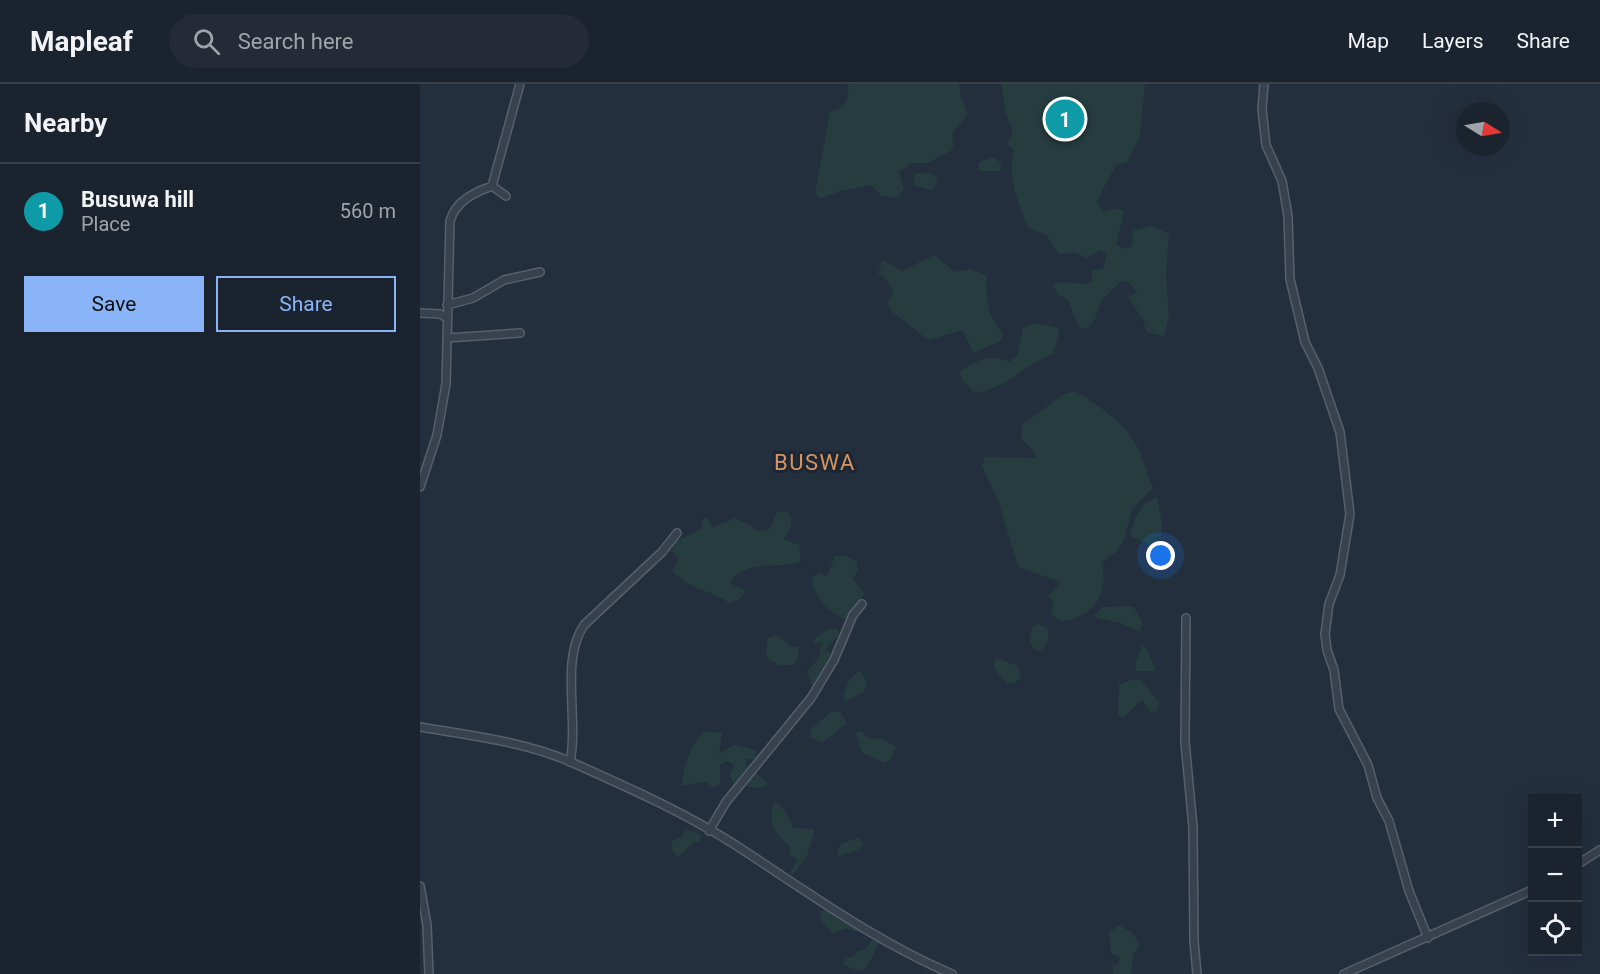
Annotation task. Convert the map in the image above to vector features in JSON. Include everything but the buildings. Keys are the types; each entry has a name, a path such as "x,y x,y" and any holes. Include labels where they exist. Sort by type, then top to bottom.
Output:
{"street":[{"path":"492,186 520,84"},
{"path":"1263,84 1262,109 1266,145 1282,181 1288,216 1290,279 1305,342 1318,368 1340,432 1350,514 1340,575 1329,604 1325,634 1327,650 1334,670 1339,709 1368,765 1377,798 1389,821 1409,891 1428,938"},
{"path":"492,186 506,196"},
{"path":"420,486 437,435 446,384 450,221 454,209 474,193 492,186"},
{"path":"447,305 473,298 504,280 540,272"},
{"path":"420,314 440,314 447,318"},
{"path":"447,338 520,333"},
{"path":"570,762 574,705 571,687 576,636 584,625 662,552 677,533"},
{"path":"709,831 726,802 811,698 834,660 853,615 862,604"},
{"path":"1186,618 1185,742 1193,827 1194,941 1197,974"},
{"path":"420,727 464,734 570,762 709,831 918,960 952,974"},
{"path":"1582,861 1600,850"},
{"path":"420,886 427,925 429,974"},
{"path":"1344,974 1528,892"}],"green space":[{"path":"846,84 959,84 961,98 968,114 952,134 954,149 928,163 912,163 899,172 904,189 896,198 881,196 872,185 840,191 821,198 815,194 830,111 839,109 845,103 849,86"},
{"path":"1001,84 1145,84 1140,135 1128,162 1116,165 1097,201 1102,212 1115,208 1124,211 1116,245 1126,249 1132,246 1133,231 1152,226 1169,234 1166,273 1169,316 1164,336 1146,332 1143,319 1128,298 1137,292 1129,282 1121,281 1101,301 1095,319 1087,329 1078,326 1068,300 1059,295 1052,285 1062,282 1083,284 1093,282 1091,271 1103,269 1107,254 1100,250 1086,258 1075,252 1059,254 1046,235 1028,228 1013,180 1014,150 1007,144 1013,132 1006,114"},
{"path":"993,157 1001,163 1000,171 979,171 979,162"},
{"path":"930,173 938,178 933,190 913,185 915,174"},
{"path":"934,255 955,272 970,269 986,275 988,306 993,320 1003,332 1001,341 973,353 963,330 928,340 890,310 888,300 894,293 889,283 878,273 883,260 902,271"},
{"path":"1036,323 1059,328 1058,340 1052,354 995,387 974,393 962,380 960,372 983,359 996,358 1009,362 1018,355 1023,328"},
{"path":"1075,391 1119,423 1133,439 1153,488 1132,509 1124,539 1116,552 1102,563 1103,584 1096,602 1083,614 1063,621 1051,614 1054,603 1048,596 1061,582 1018,567 999,503 982,466 985,457 1036,458 1034,452 1021,438 1022,425 1061,396"},
{"path":"1157,497 1162,522 1161,536 1151,545 1130,536 1138,512 1145,504"},
{"path":"777,512 788,512 790,516 791,526 783,539 799,545 801,561 745,570 730,583 746,591 738,600 729,603 695,587 672,571 679,558 671,551 676,541 700,530 703,519 708,518 712,527 736,518 759,531 770,529"},
{"path":"835,556 846,556 857,562 858,571 853,579 865,593 846,620 833,612 819,598 812,577 819,573 827,577"},
{"path":"1133,606 1143,623 1139,632 1120,623 1093,617 1103,607"},
{"path":"1038,624 1047,628 1049,639 1042,652 1035,650 1029,641 1032,628"},
{"path":"829,628 837,629 840,634 826,649 831,653 830,660 815,686 811,685 807,671 819,658 822,642 815,644 812,641"},
{"path":"778,635 790,647 798,647 799,656 794,665 780,665 769,660 766,651 768,638"},
{"path":"1142,645 1148,651 1156,671 1137,671 1135,666"},
{"path":"996,658 1018,666 1021,678 1013,683 1007,683 997,673 994,664"},
{"path":"859,671 867,681 864,692 847,701 843,698 849,680"},
{"path":"1140,679 1160,703 1156,711 1150,712 1142,700 1123,718 1118,716 1119,685"},
{"path":"840,711 847,723 822,743 811,738 811,729 831,712"},
{"path":"861,731 868,738 881,739 896,746 891,759 884,763 862,752 856,733"},
{"path":"704,732 722,733 719,754 734,745 756,750 755,759 747,759 745,763 769,784 761,788 744,786 743,779 733,783 730,775 734,765 727,761 720,765 720,784 711,788 708,787 708,781 682,786 688,757"},
{"path":"778,803 788,815 793,828 815,829 807,856 792,876 790,874 797,860 790,854 790,846 780,837 772,822 773,804"},
{"path":"686,830 701,834 700,841 693,843 678,857 671,850 672,841 681,837"},
{"path":"860,837 863,845 857,850 838,856 837,851 841,844"},
{"path":"830,909 860,929 854,932 846,928 833,933 821,921 821,911"},
{"path":"1119,925 1134,934 1140,945 1133,955 1131,974 1113,974 1112,965 1118,964 1120,957 1111,953 1109,933"},
{"path":"872,940 880,941 867,967 859,971 843,965 846,958 854,957 859,950 865,950"}],"place":[{"name":"Busuwa hill","path":"1065,119"}],"district":[{"name":"BUSWA","path":"815,462"}]}
